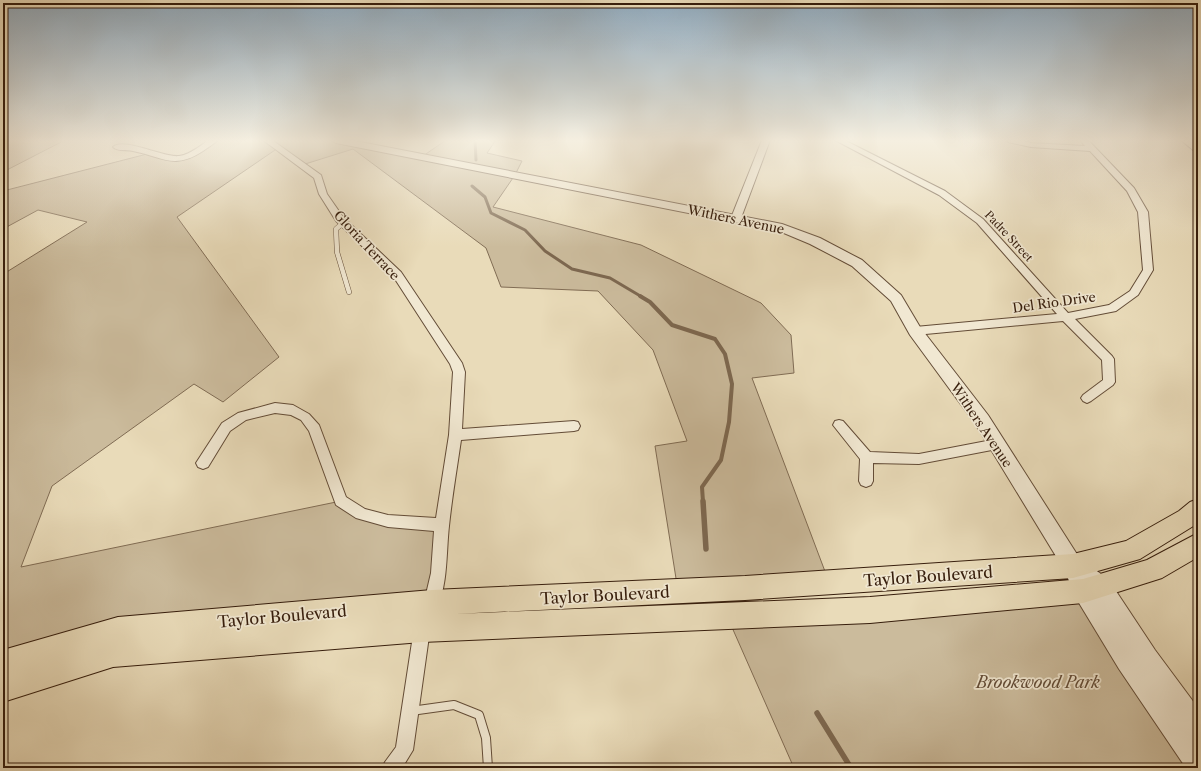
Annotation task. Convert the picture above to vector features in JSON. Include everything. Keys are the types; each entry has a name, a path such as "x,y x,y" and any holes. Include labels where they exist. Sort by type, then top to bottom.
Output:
{"main road":[{"name":"Taylor Boulevard","path":"3,664 118,630 432,603 745,588 1073,566 1130,551 1187,518 1198,509"},
{"name":"Taylor Boulevard","path":"3,688 113,653 422,629 870,610 1092,589 1153,570 1198,544"}],"street":[{"name":"Gloria Terrace","path":"317,176 323,194 339,219 397,274 456,363 459,372 455,435 442,525 438,573 432,603"},
{"name":"Withers Avenue","path":"521,176 782,228 815,241 857,263 896,298 915,331 982,420 1073,566 1147,658 1198,727"},
{"path":"736,218 752,176"},
{"name":"Padre Street","path":"909,176 942,193 980,221 1066,317 1108,359 1109,382 1087,398"},
{"name":"Del Rio Drive","path":"915,331 1066,317 1112,308 1134,293 1148,270 1143,212 1130,190 1118,176"},
{"path":"203,463 226,427 242,416 275,408 293,410 305,417 315,429 341,501 361,514 388,521 442,525"},
{"path":"838,425 867,457 866,481"},
{"path":"455,435 574,426"},
{"path":"867,457 919,459 997,444"},
{"name":"Withers Avenue","path":"1092,589 1127,660 1198,764"},
{"path":"391,768 404,750 422,629"}],"lane":[{"path":"343,223 336,229 335,244 349,292"},
{"path":"410,711 454,706 479,716 486,738 488,768"}],"green space":[{"path":"61,176 237,176 177,217 279,357 223,402 194,384 52,486 21,567 341,501 361,514 442,525 432,603 3,664 3,272 5,273 87,222 38,210 3,229 3,191"},
{"path":"389,176 514,176 493,207 641,245 761,303 791,335 794,373 752,378 829,582 678,591 655,446 687,441 653,350 598,291 501,287 486,248"},
{"name":"Brookwood Park","path":"1083,591 1198,768 794,768 727,616"}],"waterway":[{"path":"472,186 485,197 491,213 525,230 545,251 572,269 610,278 642,297"},
{"path":"640,296 650,302 672,325 715,339 725,354 732,384 729,422 721,460 702,487 703,502"},
{"path":"703,501 706,549"},
{"path":"817,713 851,768"}]}
